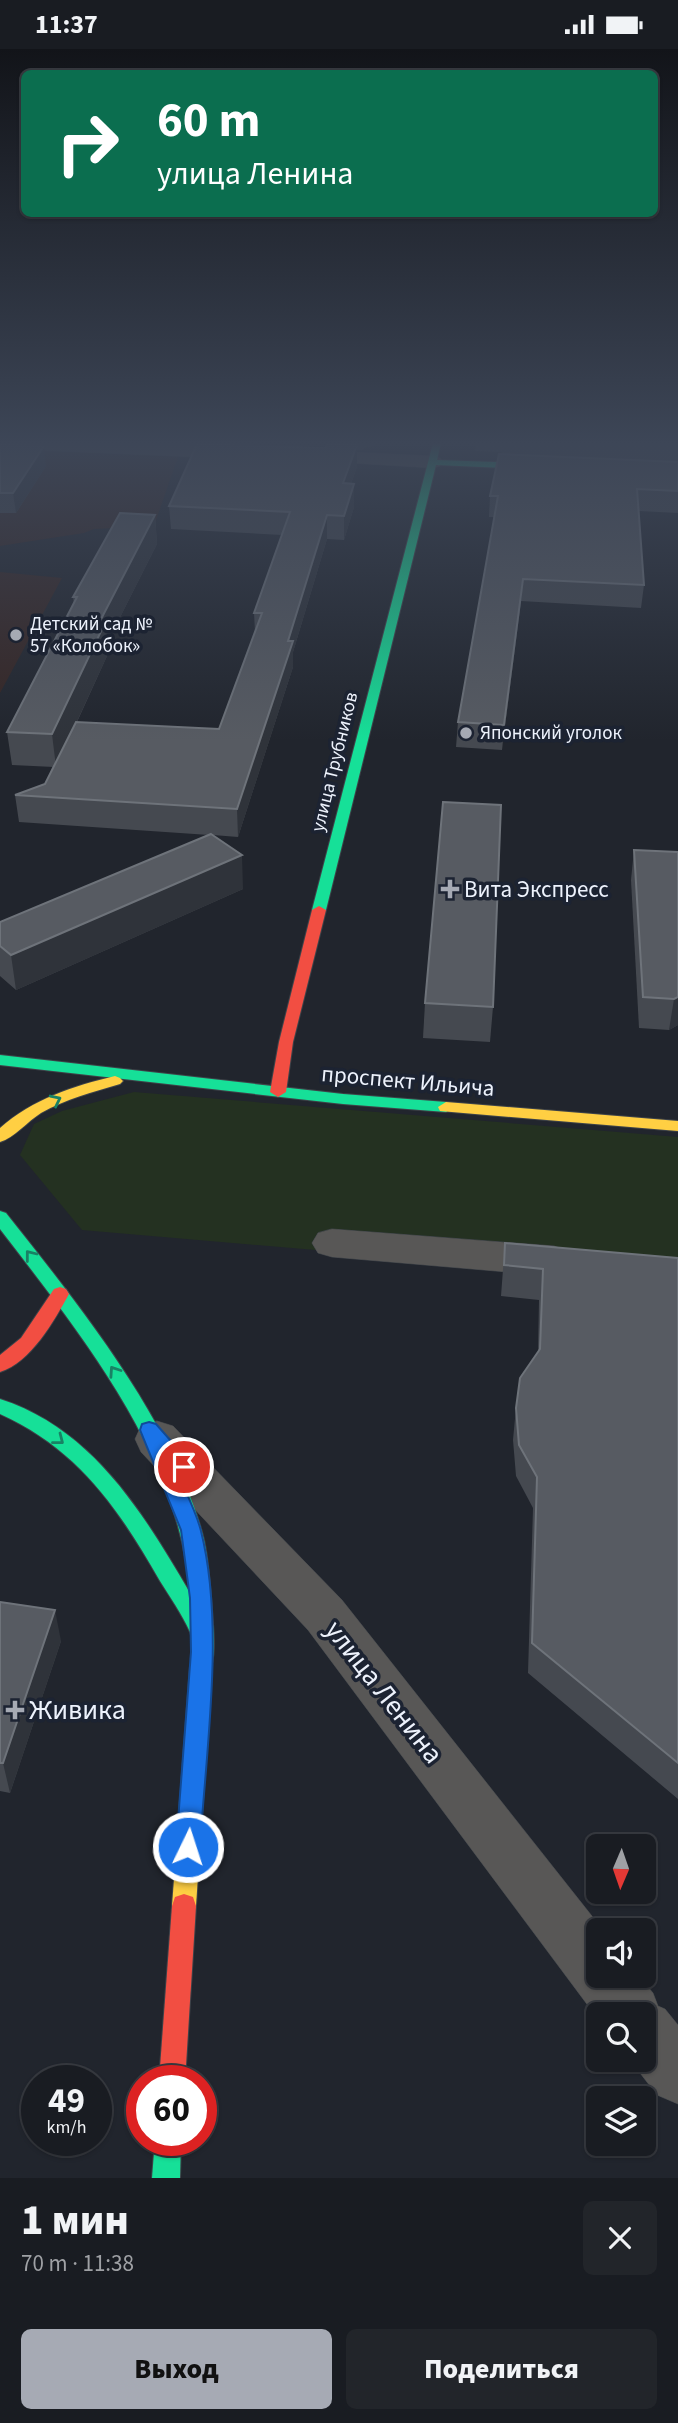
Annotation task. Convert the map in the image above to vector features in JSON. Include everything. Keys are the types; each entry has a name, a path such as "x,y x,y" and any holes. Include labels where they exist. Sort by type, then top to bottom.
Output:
{"main road":[{"name":"улица Трубников","path":"278,1092 286,1042 412,542"},
{"name":"проспект Ильича","path":"0,1060 278,1092 678,1126"},
{"name":"проспект Ильича","path":"0,1137 16,1119 77,1089 135,1077"},
{"name":"улица Ленина","path":"0,1217 60,1294 117,1375 149,1430 191,1530 200,1598 201,1633 173,2065"},
{"path":"0,1365 15,1355 39,1329 60,1294"},
{"path":"0,1406 30,1419 105,1479 130,1511 201,1633"},
{"path":"166,2178 168,2156"}],"street":[{"path":"332,1243 595,1265"},
{"name":"улица Ленина","path":"149,1430 325,1615 586,1955"},
{"path":"612,1988 623,2002"},
{"path":"656,2046 678,2074"}],"shaded area":[{"path":"0,542 24,542 0,546"},
{"name":"Детский сад № 57 «Колобок»","path":"0,572 62,578 0,693"}],"green space":[{"path":"134,1092 678,1137 678,1281 82,1230 20,1155 34,1124 62,1111"}],"building":[{"path":"104,542 141,542 98,625 104,625 52,734 7,732 77,597 73,597"},
{"path":"279,542 319,542 288,641 293,641 237,809 15,795 45,784 76,722 219,729 262,613 254,613"},
{"path":"490,542 641,542 644,585 523,579 504,725 458,722"},
{"path":"443,802 501,805 493,1007 425,1003"},
{"path":"211,834 242,855 11,955 0,946 0,922"},
{"path":"634,850 678,852 678,997 674,999 643,997"},
{"path":"505,1243 678,1258 678,1763 532,1643 537,1477 519,1445 516,1408 520,1378 540,1349 543,1269 504,1265"},
{"path":"0,1602 55,1610 3,1763 0,1763"}],"traffic: fast":[{"path":"319,910 412,542"},
{"path":"0,1060 343,1099 446,1107"},
{"path":"0,1217 109,1364 155,1443 174,1485 190,1528 197,1558 201,1666"},
{"path":"0,1406 35,1421 66,1442 93,1468 139,1527 197,1625"},
{"path":"166,2178 167,2156"}],"traffic: slow":[{"path":"0,1137 25,1116 53,1101 83,1089 115,1081"},
{"path":"446,1107 678,1126"},
{"path":"184,1906 201,1666"}],"traffic: jam":[{"path":"278,1092 286,1042 319,910"},
{"path":"0,1365 27,1343 60,1294"},
{"path":"173,2065 184,1906"}],"place":[{"name":"Детский сад № 57 «Колобок»","path":"16,635"},
{"name":"Японский уголок","path":"466,733"},
{"name":"Вита Экспресс","path":"450,889"},
{"name":"Живика","path":"15,1710"}],"route":[{"path":"184,1467 149,1430 191,1530 200,1598 202,1652 188,1847"}]}
